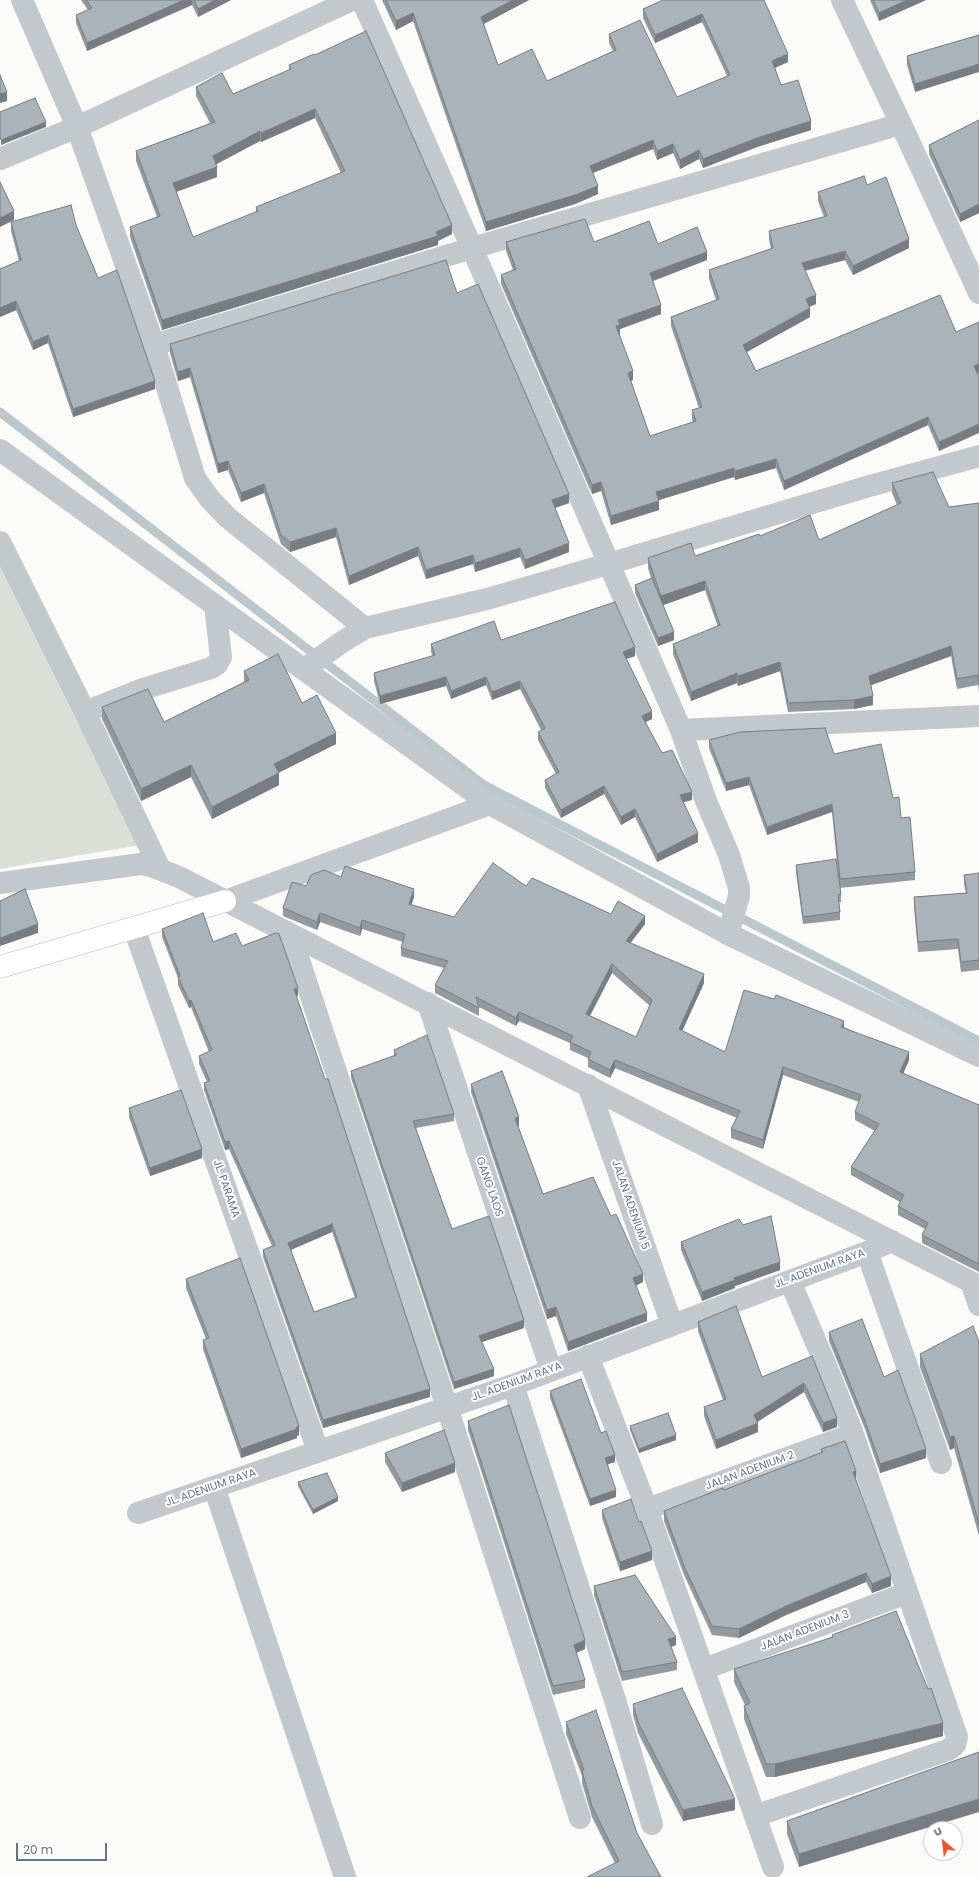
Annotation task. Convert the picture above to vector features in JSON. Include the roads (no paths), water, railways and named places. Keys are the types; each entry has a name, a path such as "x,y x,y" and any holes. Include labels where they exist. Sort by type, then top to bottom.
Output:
{"street":[{"path":"22,0 77,127 154,345 195,478 208,498 226,517 365,628"},
{"path":"0,159 77,127 352,0"},
{"path":"362,0 472,248 681,730 706,801 729,855 737,880 739,896 730,927"},
{"path":"842,0 979,293"},
{"path":"154,345 472,248 901,124"},
{"path":"0,450 215,605 309,665 490,804 979,1056"},
{"path":"309,665 365,628 487,599 866,487 979,456"},
{"path":"0,542 85,712 160,869"},
{"path":"85,712 143,689 211,668 217,664 221,657 215,605"},
{"path":"681,730 979,716"},
{"path":"0,967 225,901 490,804"},
{"path":"0,883 129,864 141,864 160,869 179,877 975,1284 979,1305"},
{"name":"JL. PARAMA","path":"134,928 318,1451"},
{"path":"292,936 580,1818"},
{"name":"GANG LAOS","path":"428,1003 551,1370"},
{"name":"JALAN ADENIUM 5","path":"588,1085 672,1325"},
{"name":"JL. ADENIUM RAYA","path":"138,1513 513,1385 867,1252 892,1241"},
{"path":"867,1252 941,1463"},
{"path":"755,1816 948,1750 956,1745 957,1737 853,1434 829,1372 790,1281"},
{"path":"588,1356 648,1509 773,1867"},
{"path":"513,1385 613,1693 652,1824"},
{"name":"JALAN ADENIUM 2","path":"648,1509 853,1434"},
{"path":"214,1487 345,1877"},
{"name":"JALAN ADENIUM 3","path":"704,1669 907,1593"}],"waterway":[{"path":"0,412 484,785 979,1041"}]}
